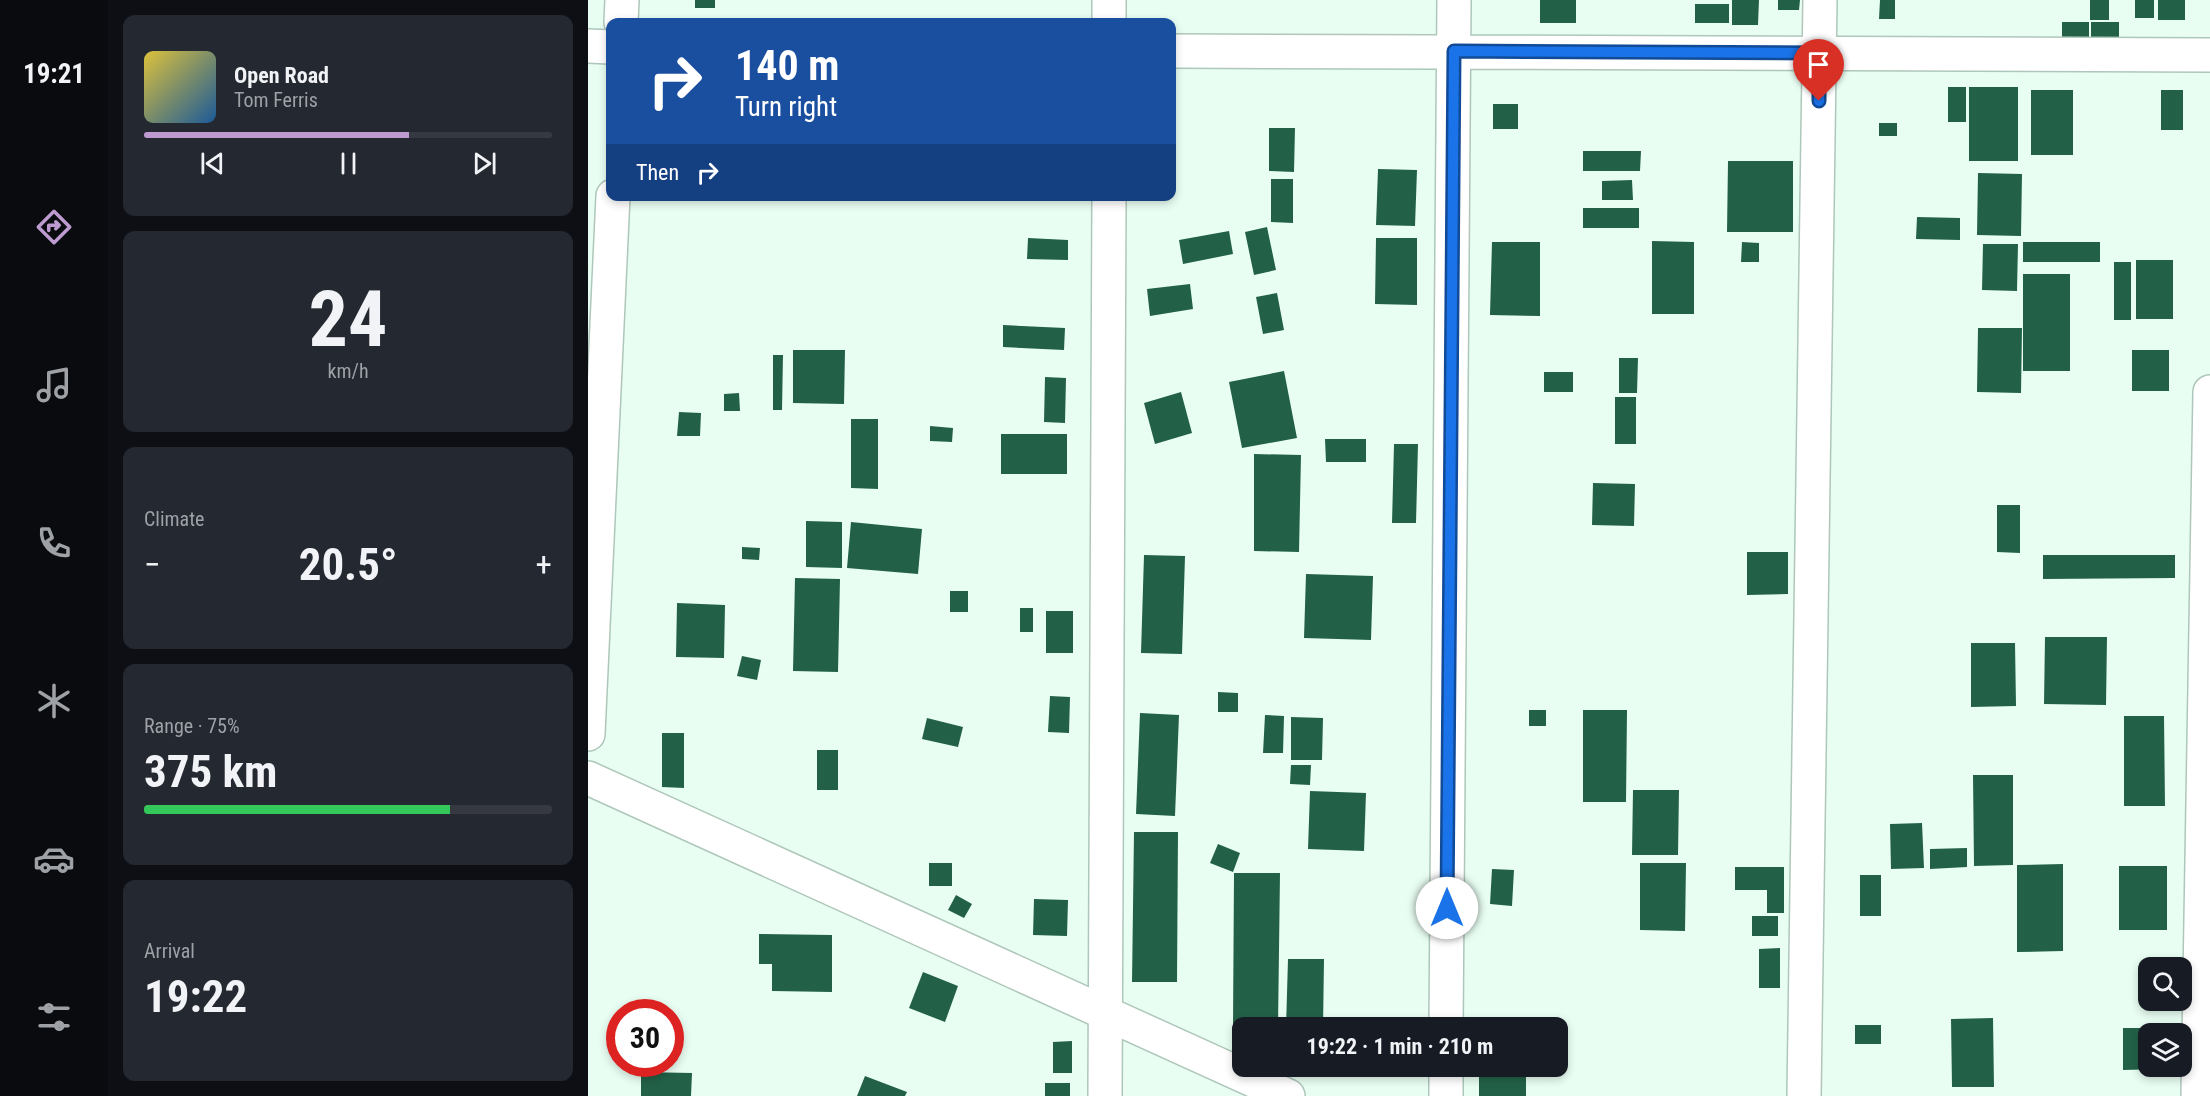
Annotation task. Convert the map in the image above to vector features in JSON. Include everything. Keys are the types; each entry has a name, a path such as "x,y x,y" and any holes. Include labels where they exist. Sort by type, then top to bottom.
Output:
{"street":[{"path":"621,18 622,0"},
{"path":"1109,0 1109,18"},
{"path":"1446,1017 1454,0"},
{"path":"1804,1096 1820,0"},
{"path":"588,46 606,47"},
{"path":"1176,51 2210,55"},
{"path":"588,734 613,201"},
{"path":"1106,1096 1109,201"},
{"path":"2198,1096 2210,392"},
{"path":"588,778 1106,1016 1288,1096"},
{"path":"1446,1077 1446,1096"}],"building":[{"path":"695,0 715,0 715,8 695,8"},
{"path":"1540,0 1576,0 1576,23 1540,23"},
{"path":"1732,0 1759,0 1758,25 1732,25"},
{"path":"1778,0 1800,0 1799,10 1778,10"},
{"path":"1880,0 1895,0 1895,19 1879,19"},
{"path":"2090,0 2109,0 2109,20 2090,20"},
{"path":"2135,0 2154,0 2154,18 2135,18"},
{"path":"2158,0 2185,0 2185,20 2158,20"},
{"path":"1695,4 1729,4 1729,23 1695,23"},
{"path":"2062,22 2089,22 2089,37 2062,37"},
{"path":"2091,22 2119,22 2119,49 2091,49"},
{"path":"1948,87 1966,87 1966,122 1948,122"},
{"path":"1969,87 2018,87 2018,161 1969,161"},
{"path":"2031,90 2073,90 2073,155 2031,155"},
{"path":"2161,90 2183,90 2183,130 2161,130"},
{"path":"1493,104 1518,104 1518,129 1493,129"},
{"path":"1879,123 1897,123 1897,136 1879,136"},
{"path":"1269,128 1295,128 1294,172 1269,171"},
{"path":"1583,151 1641,151 1640,171 1583,171"},
{"path":"1728,161 1793,161 1793,232 1727,232"},
{"path":"1378,169 1417,170 1415,226 1376,225"},
{"path":"1978,173 2022,174 2021,236 1977,235"},
{"path":"1271,179 1293,179 1293,223 1271,222"},
{"path":"1632,180 1633,200 1602,200 1602,181"},
{"path":"1583,208 1639,208 1639,228 1583,228"},
{"path":"1917,217 1960,218 1960,240 1916,239"},
{"path":"1267,227 1276,270 1254,275 1245,232"},
{"path":"1229,231 1233,254 1183,264 1179,240"},
{"path":"1028,238 1068,240 1068,260 1027,259"},
{"path":"1376,238 1417,238 1417,305 1375,304"},
{"path":"1652,241 1694,242 1694,314 1652,314"},
{"path":"1492,242 1540,242 1540,316 1490,315"},
{"path":"1742,242 1759,243 1759,262 1741,262"},
{"path":"2023,242 2100,242 2100,262 2023,262"},
{"path":"1983,244 2018,244 2017,291 1982,290"},
{"path":"2136,260 2173,260 2173,319 2136,319"},
{"path":"2114,262 2131,262 2131,320 2114,320"},
{"path":"2023,274 2070,274 2070,371 2023,371"},
{"path":"1190,284 1193,309 1150,316 1147,289"},
{"path":"1277,293 1284,330 1263,334 1256,297"},
{"path":"1003,325 1065,328 1064,350 1003,347"},
{"path":"1978,328 2022,328 2021,393 1977,392"},
{"path":"793,350 845,350 844,404 793,403"},
{"path":"2132,350 2169,350 2169,391 2132,391"},
{"path":"773,355 783,355 782,410 773,410"},
{"path":"1619,358 1638,358 1637,393 1619,393"},
{"path":"1284,371 1297,438 1242,448 1229,382"},
{"path":"1544,372 1573,372 1573,392 1544,392"},
{"path":"1045,377 1066,378 1065,423 1044,422"},
{"path":"1181,392 1192,433 1155,444 1144,403"},
{"path":"739,393 740,411 724,411 724,394"},
{"path":"1615,397 1636,397 1636,444 1615,444"},
{"path":"679,412 701,413 700,436 677,436"},
{"path":"851,419 878,419 878,489 851,488"},
{"path":"930,426 953,428 952,442 930,441"},
{"path":"1001,434 1067,434 1067,474 1001,474"},
{"path":"1325,439 1366,439 1366,462 1326,462"},
{"path":"1394,444 1418,444 1416,523 1392,523"},
{"path":"1254,454 1301,455 1299,552 1254,551"},
{"path":"1593,483 1635,484 1634,526 1592,525"},
{"path":"1997,505 2020,505 2020,553 1997,552"},
{"path":"806,521 842,522 842,568 806,567"},
{"path":"851,522 922,529 918,574 847,568"},
{"path":"742,547 760,548 759,560 742,559"},
{"path":"1747,552 1788,552 1788,594 1747,595"},
{"path":"1144,555 1185,556 1182,654 1141,653"},
{"path":"2043,555 2175,555 2175,578 2043,579"},
{"path":"1306,574 1373,576 1371,640 1304,638"},
{"path":"795,578 840,579 838,672 793,671"},
{"path":"950,591 968,591 968,612 950,612"},
{"path":"677,603 725,605 724,658 676,657"},
{"path":"1020,608 1033,608 1033,632 1020,632"},
{"path":"1046,611 1073,611 1073,653 1046,653"},
{"path":"2045,637 2107,637 2106,705 2044,704"},
{"path":"1971,643 2015,643 2016,706 1971,707"},
{"path":"742,656 761,660 757,680 737,676"},
{"path":"1218,692 1238,693 1238,712 1218,712"},
{"path":"1050,696 1070,697 1069,733 1048,732"},
{"path":"1529,710 1546,710 1546,726 1529,726"},
{"path":"1583,710 1627,710 1626,802 1583,802"},
{"path":"1140,713 1179,715 1175,816 1136,814"},
{"path":"1265,715 1284,716 1283,753 1263,753"},
{"path":"2124,716 2164,716 2165,806 2124,806"},
{"path":"1291,717 1323,718 1322,760 1291,760"},
{"path":"927,718 963,727 958,747 922,739"},
{"path":"662,733 684,733 684,788 662,787"},
{"path":"817,750 838,750 838,790 817,790"},
{"path":"1291,765 1311,765 1310,785 1290,784"},
{"path":"1973,775 2013,775 2013,865 1974,866"},
{"path":"1633,790 1679,790 1678,855 1632,855"},
{"path":"1310,791 1366,793 1364,851 1308,849"},
{"path":"1922,823 1924,868 1891,869 1890,824"},
{"path":"1134,832 1178,832 1177,982 1132,982"},
{"path":"1218,844 1240,853 1233,872 1210,863"},
{"path":"1967,848 1967,867 1930,869 1930,849"},
{"path":"929,863 952,863 952,886 929,886"},
{"path":"1640,863 1686,863 1685,931 1640,930"},
{"path":"2063,864 2063,951 2017,952 2017,865"},
{"path":"2119,866 2167,866 2167,930 2119,930"},
{"path":"1735,867 1784,867 1784,913 1767,913 1767,890 1735,890"},
{"path":"1492,869 1514,870 1512,906 1490,904"},
{"path":"1234,873 1280,873 1278,1017 1233,1017"},
{"path":"1860,875 1881,875 1881,916 1860,916"},
{"path":"956,895 972,904 964,918 948,910"},
{"path":"1034,899 1068,900 1067,936 1033,935"},
{"path":"1752,916 1778,916 1778,936 1752,936"},
{"path":"759,934 832,935 832,992 772,991 772,964 759,964"},
{"path":"1780,948 1780,988 1759,988 1759,949"},
{"path":"1288,959 1324,959 1323,1017 1286,1017"},
{"path":"923,972 958,986 945,1022 909,1008"},
{"path":"1993,1018 1994,1087 1952,1087 1951,1019"},
{"path":"1855,1025 1881,1025 1881,1044 1855,1044"},
{"path":"2123,1028 2138,1028 2138,1070 2123,1070"},
{"path":"1072,1041 1072,1073 1053,1073 1053,1042"},
{"path":"684,1073 692,1073 691,1096 641,1096 641,1077 684,1077"},
{"path":"865,1076 907,1092 905,1096 857,1096"},
{"path":"1479,1077 1526,1077 1526,1096 1479,1096"},
{"path":"1045,1083 1070,1083 1070,1096 1045,1096"}],"route":[{"path":"1447,908 1454,51 1819,53 1819,101"}]}
